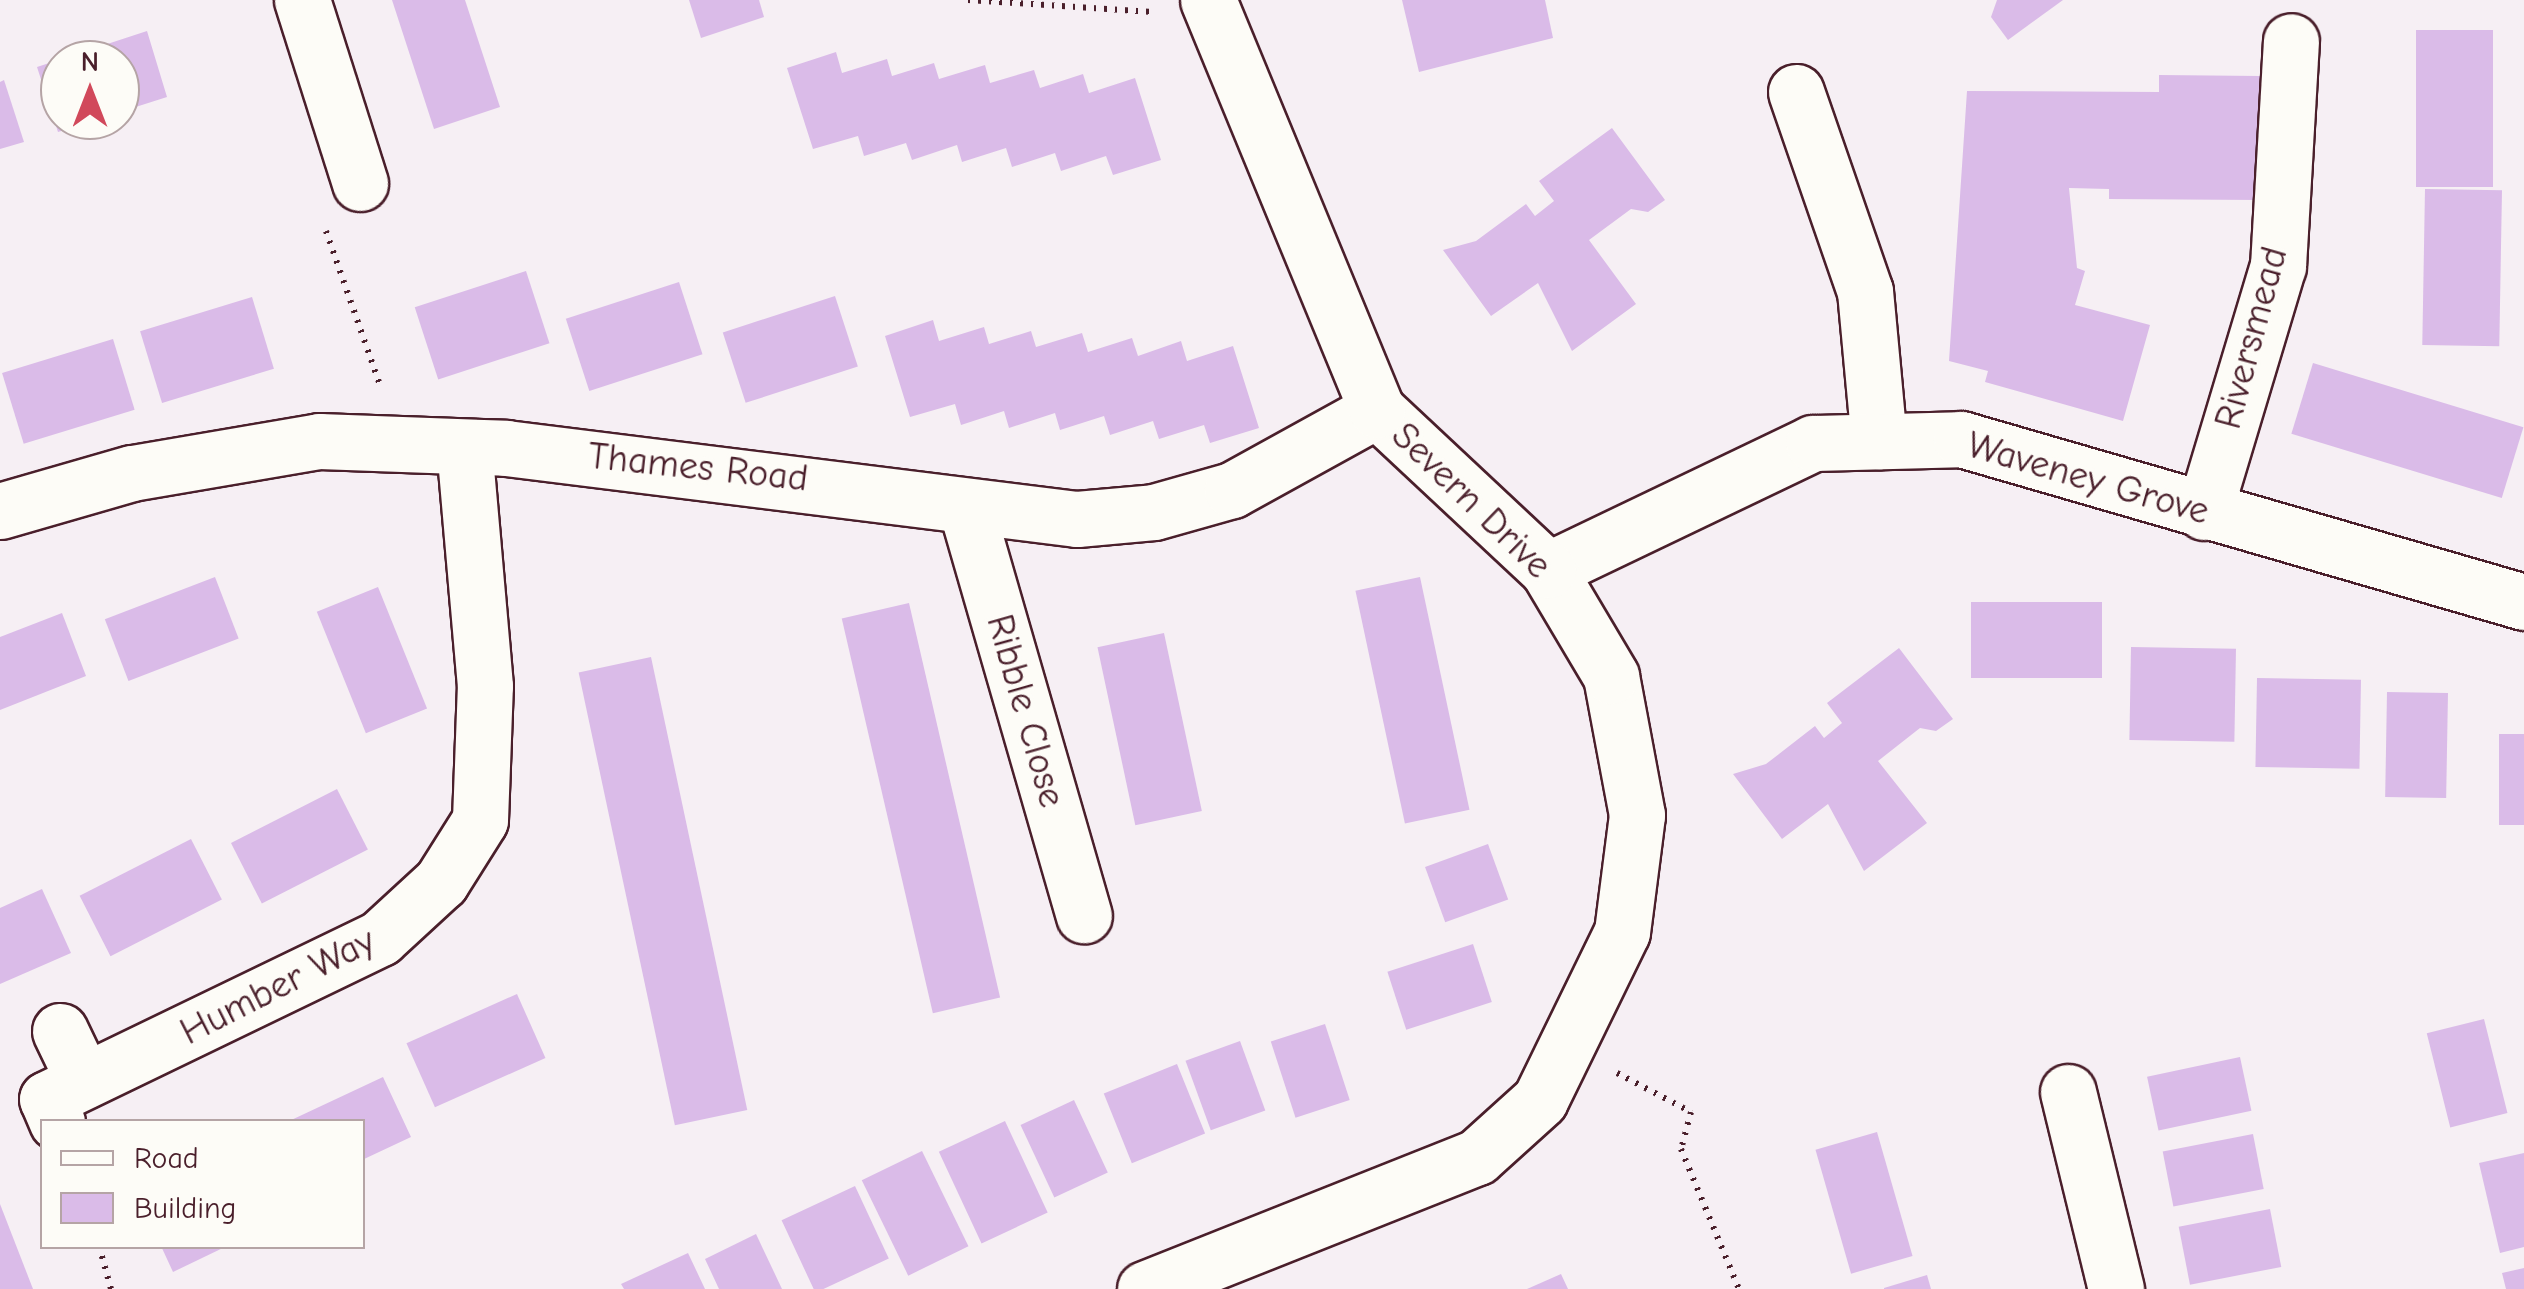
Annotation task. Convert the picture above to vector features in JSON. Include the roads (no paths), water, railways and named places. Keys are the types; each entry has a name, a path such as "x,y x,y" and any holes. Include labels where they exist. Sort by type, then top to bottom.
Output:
{"street":[{"path":"302,0 360,182"},
{"name":"Severn Drive","path":"1145,1289 1477,1157 1540,1100 1571,1050 1622,932 1637,815 1611,676 1548,570 1377,410 1211,8"},
{"name":"Riversmead","path":"2204,512 2278,266 2290,41"},
{"path":"1796,92 1865,291 1879,441"},
{"name":"Thames Road","path":"0,511 132,472 318,441 464,446 848,483 966,507 1077,518 1154,512 1232,490 1377,410"},
{"name":"Waveney Grove","path":"1548,570 1813,444 1961,439 2524,602"},
{"name":"Humber Way","path":"71,1101 380,938 442,882 480,820 486,686 464,446"},
{"name":"Ribble Close","path":"966,507 1084,915"},
{"path":"60,1031 71,1101"},
{"path":"2068,1092 2116,1289"}]}
